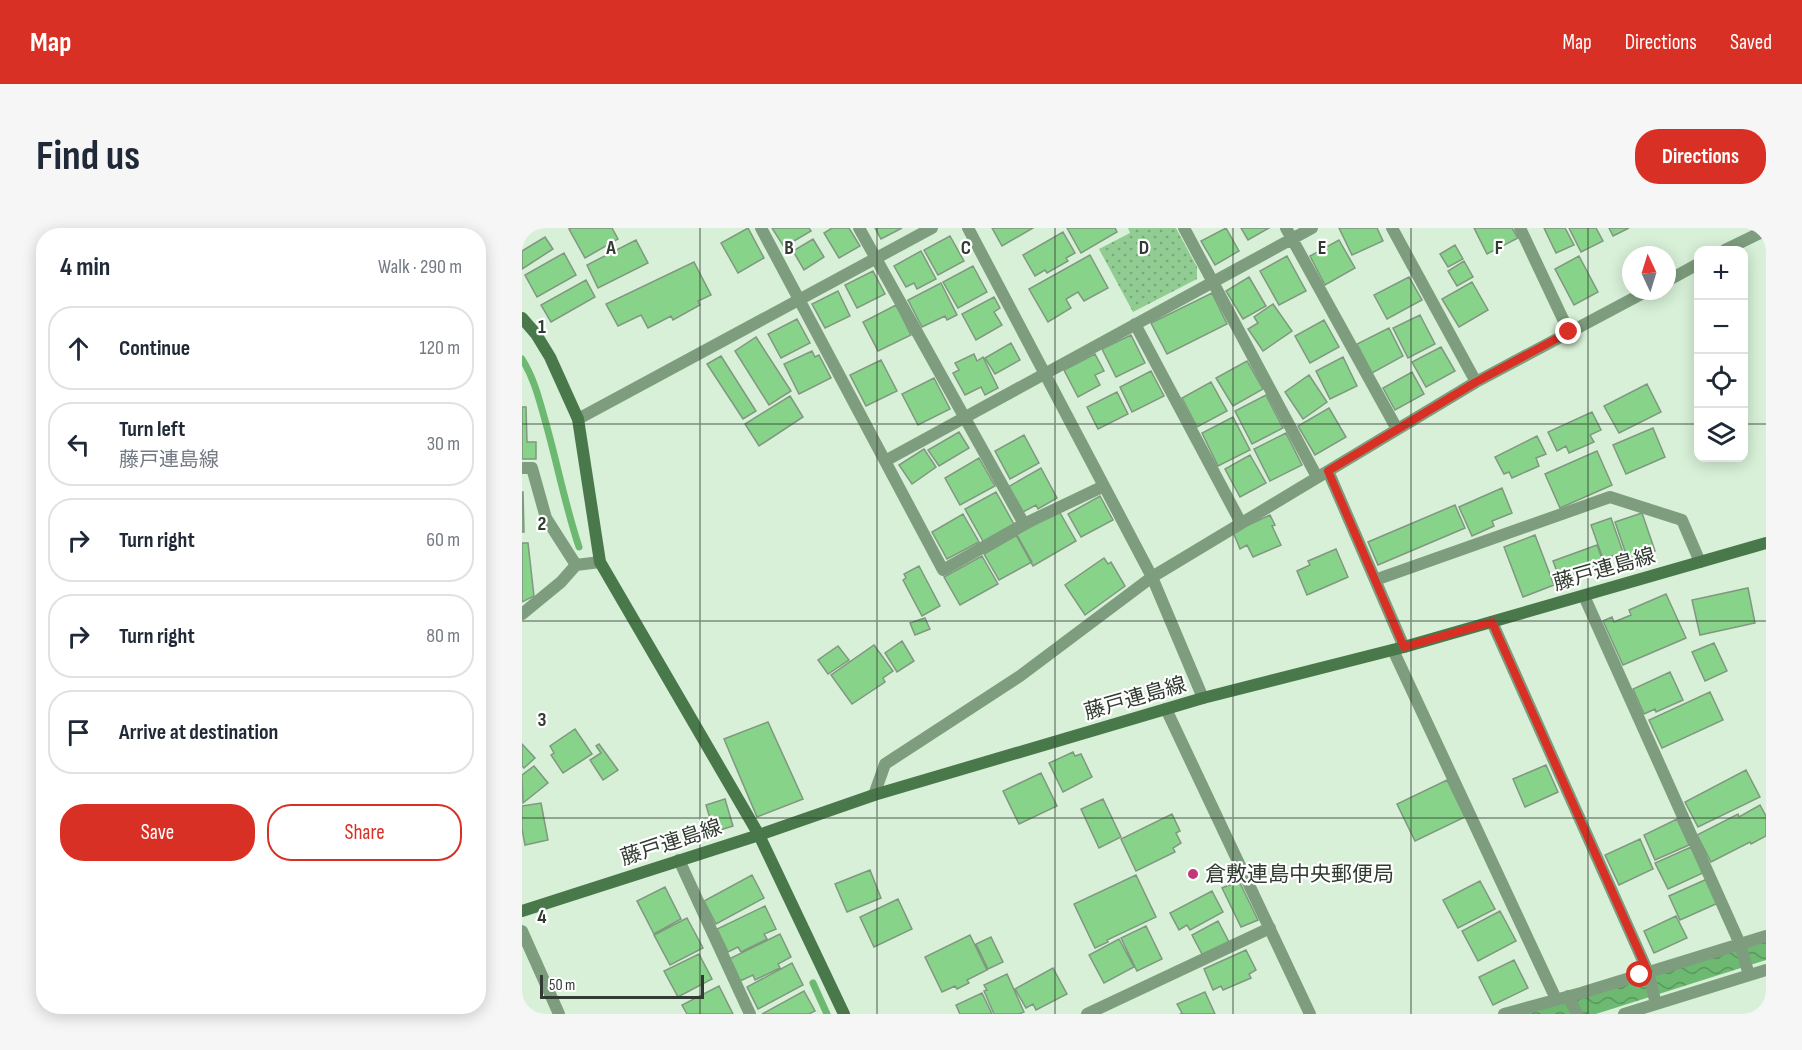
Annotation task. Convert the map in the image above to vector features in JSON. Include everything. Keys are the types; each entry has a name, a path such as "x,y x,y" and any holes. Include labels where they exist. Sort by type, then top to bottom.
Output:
{"main road":[{"path":"522,318 536,334 550,357 578,419 600,562 759,835 844,1014"},
{"name":"藤戸連島線","path":"522,911 759,835 874,795 1203,698 1399,648 1766,543"}],"street":[{"path":"761,228 943,570 1024,524 1104,486"},
{"path":"859,228 1024,524"},
{"path":"578,419 932,228"},
{"path":"968,228 1152,577 1203,698"},
{"path":"1184,228 1323,474 1376,580 1399,648 1565,998 1577,1014"},
{"path":"885,460 1213,281 1289,234 1312,228"},
{"path":"1392,228 1476,382"},
{"path":"1520,228 1569,332"},
{"path":"1733,246 1766,230"},
{"path":"1289,234 1397,429"},
{"path":"1676,276 1694,266"},
{"path":"874,795 885,764 1020,676 1152,577 1476,382 1630,300"},
{"path":"1135,324 1241,523"},
{"path":"522,468 532,468 546,518 576,565"},
{"path":"1376,580 1610,497 1682,520 1700,562"},
{"path":"522,614 561,582 576,565 600,562"},
{"path":"1584,596 1740,945 1748,971"},
{"path":"1492,622 1648,974 1655,1000"},
{"path":"1167,709 1310,1014"},
{"path":"679,860 750,1014"},
{"path":"1087,1014 1270,928"},
{"path":"522,931 560,1014"},
{"path":"1504,1014 1648,974 1766,936"},
{"path":"1624,1014 1655,1000 1748,971 1766,970"}],"shaded area":[{"path":"1128,228 1176,228 1197,267 1197,279 1133,312 1099,249 1130,233"}],"water":[{"path":"1766,941 1766,960 1596,1014 1524,1014"}],"building":[{"path":"612,228 618,239 585,258 569,229"},
{"path":"748,228 764,258 738,273 721,243"},
{"path":"772,228 809,228 811,231 784,247"},
{"path":"832,228 849,228 860,246 839,258 824,233"},
{"path":"875,228 902,228 881,239"},
{"path":"992,228 1033,228 1002,246"},
{"path":"1067,228 1115,228 1117,232 1081,253"},
{"path":"1226,228 1239,251 1215,265 1201,241"},
{"path":"1241,228 1269,228 1248,240"},
{"path":"1339,228 1377,228 1383,241 1352,255"},
{"path":"1474,228 1512,228 1518,238 1487,254"},
{"path":"1544,228 1565,228 1574,245 1556,253"},
{"path":"1569,228 1596,228 1603,241 1581,252"},
{"path":"1609,228 1629,228 1613,236"},
{"path":"1063,232 1075,253 1066,258 1068,261 1047,273 1045,270 1035,276 1023,255"},
{"path":"950,236 964,261 938,275 924,250"},
{"path":"545,237 553,249 522,269 522,251"},
{"path":"813,239 824,257 804,270 793,251"},
{"path":"636,240 648,263 598,288 587,265"},
{"path":"1339,240 1355,268 1325,285 1310,256"},
{"path":"1455,245 1463,259 1448,267 1440,254"},
{"path":"921,251 936,279 917,289 914,283 906,287 894,266"},
{"path":"564,253 576,275 537,297 525,275"},
{"path":"1090,255 1108,288 1084,301 1078,292 1066,299 1071,308 1048,322 1029,289"},
{"path":"1287,256 1306,291 1279,305 1260,271"},
{"path":"1579,256 1598,292 1574,305 1555,269"},
{"path":"1464,261 1473,277 1457,286 1448,271"},
{"path":"694,262 711,295 698,301 700,305 673,320 671,316 648,328 641,315 618,326 606,304"},
{"path":"973,266 987,292 958,308 943,282"},
{"path":"873,271 885,294 857,308 845,285"},
{"path":"1249,277 1266,306 1243,319 1226,291"},
{"path":"1409,277 1422,300 1387,319 1374,295"},
{"path":"586,280 595,297 551,322 541,305"},
{"path":"1472,282 1488,310 1459,327 1442,299"},
{"path":"941,283 957,315 947,320 945,316 922,327 908,300"},
{"path":"838,291 850,316 825,328 812,304"},
{"path":"1212,293 1227,324 1167,354 1151,323"},
{"path":"994,297 1000,308 994,312 1002,325 976,340 962,314"},
{"path":"1273,304 1292,331 1263,351 1248,329 1258,323 1254,317"},
{"path":"896,305 911,335 878,351 863,322"},
{"path":"1420,315 1435,344 1408,358 1393,328"},
{"path":"797,319 810,343 781,358 768,334"},
{"path":"1324,320 1339,347 1310,363 1295,336"},
{"path":"1389,328 1403,356 1372,373 1357,344"},
{"path":"1131,335 1145,363 1116,377 1102,349"},
{"path":"756,337 791,391 769,405 735,351"},
{"path":"1011,343 1020,360 995,374 985,358"},
{"path":"1441,347 1455,371 1426,387 1412,362"},
{"path":"812,351 815,357 819,355 831,378 799,394 784,364"},
{"path":"974,354 977,361 983,357 998,388 985,395 981,387 965,395 953,373 959,370 955,363"},
{"path":"1095,354 1104,371 1095,375 1100,385 1078,397 1064,370"},
{"path":"721,356 756,411 743,419 707,364"},
{"path":"1343,357 1357,386 1330,399 1316,371"},
{"path":"881,360 897,391 866,406 850,375"},
{"path":"1247,361 1263,389 1233,406 1216,378"},
{"path":"1151,371 1164,396 1132,412 1120,387"},
{"path":"1412,372 1424,394 1395,410 1383,388"},
{"path":"1309,375 1327,402 1303,419 1285,392"},
{"path":"934,378 950,409 918,425 902,394"},
{"path":"1211,382 1227,411 1197,427 1182,398"},
{"path":"1647,384 1661,412 1619,433 1604,406"},
{"path":"1117,392 1128,414 1098,429 1087,407"},
{"path":"1266,395 1283,428 1252,444 1235,411"},
{"path":"790,396 803,417 759,446 745,424"},
{"path":"522,407 526,407 527,442 536,442 536,459 522,459"},
{"path":"1329,408 1346,437 1315,455 1298,426"},
{"path":"1592,412 1601,430 1590,435 1594,442 1569,453 1566,446 1557,451 1548,432"},
{"path":"1233,417 1250,450 1218,466 1202,433"},
{"path":"1653,428 1665,457 1626,474 1613,445"},
{"path":"959,432 969,448 939,466 928,450"},
{"path":"1286,433 1302,465 1270,481 1254,449"},
{"path":"1024,435 1039,463 1010,479 995,451"},
{"path":"1537,436 1546,454 1536,458 1539,466 1512,478 1509,472 1504,474 1495,457"},
{"path":"924,449 936,467 912,484 899,465"},
{"path":"1597,451 1612,485 1560,508 1545,474"},
{"path":"1250,455 1266,483 1240,497 1225,469"},
{"path":"979,458 995,486 960,505 945,478"},
{"path":"1041,468 1057,498 1038,509 1036,505 1023,512 1008,487"},
{"path":"1502,488 1512,513 1492,521 1494,526 1472,536 1459,507"},
{"path":"523,492 524,532 522,532"},
{"path":"996,492 1015,526 984,543 965,509"},
{"path":"1100,496 1113,520 1081,537 1068,514"},
{"path":"1455,505 1465,528 1378,565 1368,542"},
{"path":"1059,511 1076,541 1033,566 1016,535"},
{"path":"1642,513 1655,551 1628,560 1615,522"},
{"path":"963,514 979,542 947,559 932,532"},
{"path":"1270,515 1275,525 1272,526 1281,545 1253,557 1247,545 1240,549 1233,532"},
{"path":"1611,518 1623,552 1603,559 1591,525"},
{"path":"1017,535 1032,562 999,580 984,554"},
{"path":"1535,535 1554,585 1523,597 1504,547"},
{"path":"522,543 528,543 534,596 522,602"},
{"path":"1597,545 1604,564 1560,580 1553,561"},
{"path":"1336,549 1348,577 1307,595 1297,571 1310,565 1308,561"},
{"path":"982,556 998,584 960,605 944,577"},
{"path":"1104,558 1108,564 1111,562 1125,586 1085,615 1065,585"},
{"path":"919,566 940,606 922,616 903,580 906,578 904,574"},
{"path":"1748,588 1755,623 1700,635 1692,600"},
{"path":"1666,594 1686,638 1623,665 1603,621 1612,617 1614,622 1631,615 1629,610"},
{"path":"925,618 930,629 915,635 910,623"},
{"path":"902,641 914,661 897,672 885,653"},
{"path":"1714,643 1727,671 1705,681 1692,652"},
{"path":"874,645 893,671 883,678 885,682 852,704 831,675"},
{"path":"838,646 849,660 828,674 818,660"},
{"path":"1670,672 1683,700 1656,712 1655,709 1644,714 1633,689"},
{"path":"1710,692 1723,720 1662,748 1649,720"},
{"path":"768,722 803,799 757,817 724,739"},
{"path":"575,729 592,754 563,773 551,755 554,753 550,746"},
{"path":"522,744 535,758 524,768 522,766"},
{"path":"599,744 618,770 603,780 590,760 601,753 596,746"},
{"path":"1073,752 1075,756 1081,754 1092,777 1063,792 1049,763"},
{"path":"1546,765 1558,792 1525,807 1513,779"},
{"path":"534,766 548,783 523,803 522,775"},
{"path":"1746,770 1760,797 1698,827 1685,802"},
{"path":"1041,773 1057,806 1019,824 1003,791"},
{"path":"1447,780 1465,817 1415,841 1397,804"},
{"path":"725,799 733,826 714,832 706,805"},
{"path":"1103,799 1121,837 1099,848 1081,809"},
{"path":"541,803 548,840 525,845 522,806"},
{"path":"1760,805 1766,816 1766,836 1711,862 1697,835 1738,814 1739,817"},
{"path":"1172,814 1180,831 1176,833 1181,843 1173,848 1175,852 1136,871 1121,839"},
{"path":"1677,819 1689,845 1655,860 1644,835"},
{"path":"1640,839 1653,869 1619,885 1605,855"},
{"path":"1691,847 1703,873 1668,889 1655,863"},
{"path":"870,870 881,898 847,912 835,884"},
{"path":"752,875 764,898 716,924 704,901"},
{"path":"1136,875 1156,917 1095,948 1074,904"},
{"path":"1707,879 1718,903 1680,920 1669,896"},
{"path":"1239,881 1258,920 1241,927 1222,888"},
{"path":"1480,881 1495,909 1458,928 1443,900"},
{"path":"665,887 681,919 654,934 637,901"},
{"path":"1212,891 1223,912 1190,930 1187,925 1179,930 1170,913"},
{"path":"898,899 912,929 874,947 860,917"},
{"path":"765,906 776,929 764,934 767,939 741,952 738,947 728,952 717,929"},
{"path":"1500,911 1516,941 1478,961 1462,931"},
{"path":"1676,916 1687,938 1654,953 1644,931"},
{"path":"687,918 703,948 670,965 654,935"},
{"path":"1218,921 1229,942 1203,956 1192,935"},
{"path":"1146,926 1162,959 1137,971 1121,938"},
{"path":"780,934 791,957 778,964 780,968 755,980 753,975 740,981 729,959"},
{"path":"970,935 987,970 967,980 969,983 957,989 955,986 942,992 925,957"},
{"path":"991,937 1003,962 988,969 976,944"},
{"path":"1119,939 1134,967 1104,983 1089,955"},
{"path":"1246,950 1256,970 1249,974 1251,978 1223,990 1221,986 1213,990 1204,969"},
{"path":"699,954 712,979 678,997 664,971"},
{"path":"1514,960 1528,988 1493,1005 1479,977"},
{"path":"792,963 803,985 758,1009 747,987"},
{"path":"1053,968 1067,994 1036,1010 1033,1004 1026,1008 1015,989"},
{"path":"1007,974 1024,1012 994,1014 984,991 987,990 984,985"},
{"path":"719,986 733,1014 687,1014 682,1005"},
{"path":"804,991 815,1011 809,1014 762,1014"},
{"path":"1205,992 1215,1014 1180,1014 1182,1013 1177,1004"},
{"path":"982,993 992,1014 960,1014 956,1005"}],"waterway":[{"path":"522,359 538,396 579,547"},
{"path":"813,983 827,1014"}],"place":[{"name":"倉敷連島中央郵便局","path":"1193,874"}],"route":[{"path":"1569,332 1476,382 1328,471 1404,647 1492,622 1648,972 1640,975"}]}
